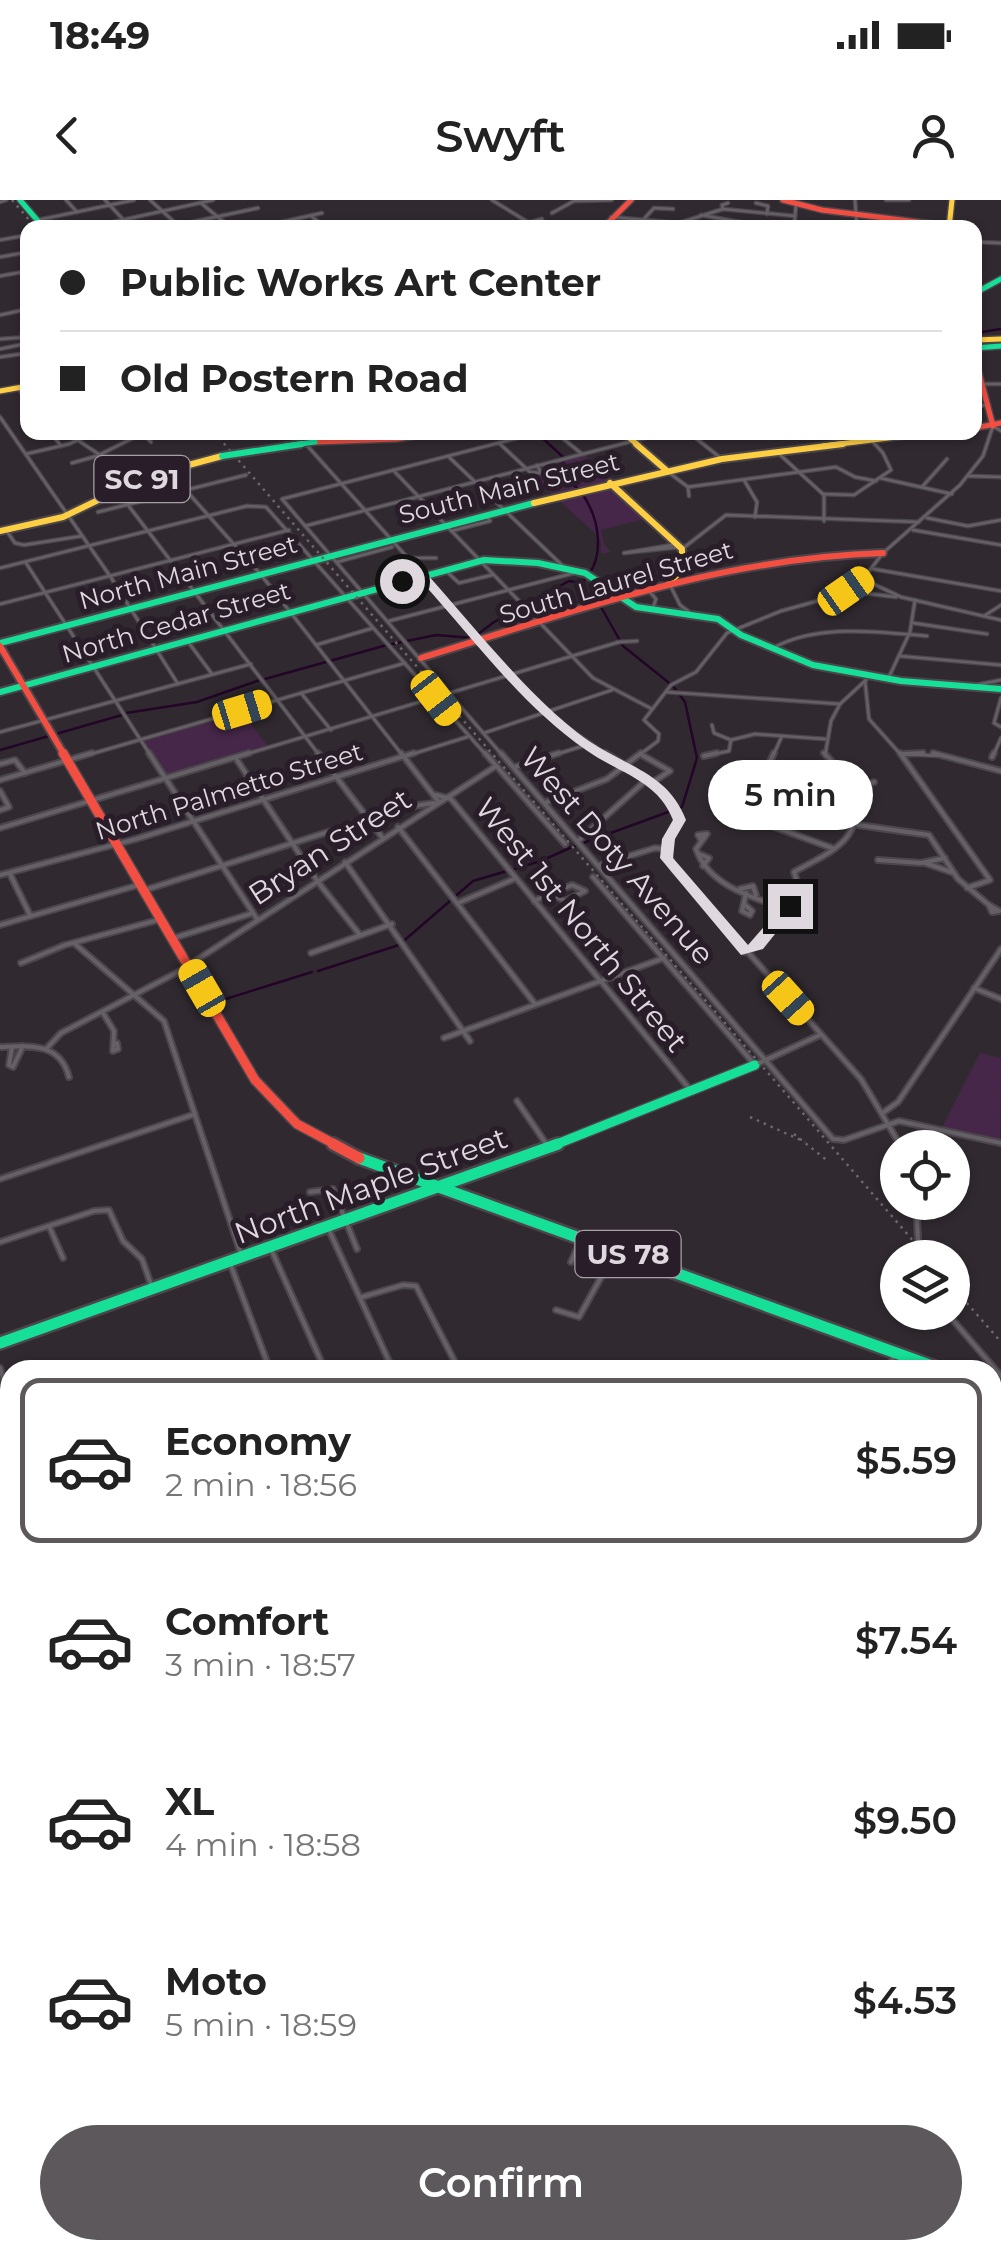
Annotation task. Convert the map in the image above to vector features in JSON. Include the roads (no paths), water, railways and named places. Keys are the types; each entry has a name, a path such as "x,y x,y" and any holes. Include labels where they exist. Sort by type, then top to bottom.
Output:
{"main road":[{"path":"20,200 38,220"},
{"path":"608,220 631,200"},
{"path":"782,200 795,210 857,214 881,220"},
{"path":"982,376 998,427"},
{"name":"SC 91","path":"3,531 68,514 148,476 222,456 315,442 387,440"},
{"name":"South Main Street","path":"390,543 610,482 846,440"},
{"path":"632,442 666,470"},
{"path":"610,482 681,546 682,570 668,584"},
{"name":"North Main Street","path":"0,644 390,543"},
{"name":"South Laurel Street","path":"421,658 716,571 837,552 883,554"},
{"name":"North Cedar Street","path":"0,692 477,561 530,562 586,574"},
{"path":"586,574 620,598 652,611 718,619 733,630 812,665 867,678 1001,689"},
{"name":"US 78","path":"0,644 255,1080 288,1116 338,1148 918,1360"},
{"name":"North Maple Street","path":"0,1343 549,1148 759,1062"}],"street":[{"path":"66,200 78,212"},
{"path":"105,200 123,220 213,200"},
{"path":"53,220 134,200"},
{"path":"150,200 173,220"},
{"path":"492,200 523,220"},
{"path":"552,213 574,201 612,200"},
{"path":"855,200 857,220"},
{"path":"886,200 908,200"},
{"path":"201,202 222,220"},
{"path":"723,209 722,205 728,203"},
{"path":"756,203 766,206 767,214"},
{"path":"205,220 258,208"},
{"path":"611,216 644,220 654,208 673,209"},
{"path":"686,220 723,209 767,214 795,210 794,220"},
{"path":"290,220 322,214"},
{"path":"701,215 728,220"},
{"path":"311,216 316,220"},
{"path":"537,220 542,219"},
{"path":"985,388 1001,384"},
{"path":"982,406 989,405"},
{"path":"0,417 110,576 178,684"},
{"path":"545,803 625,769 660,739 644,723 652,709 673,685 696,672 733,630 846,591 863,579 883,554 927,518 968,476 998,427"},
{"path":"56,440 61,446"},
{"path":"72,463 100,455 129,440"},
{"path":"301,440 337,485 547,712 586,744 652,782 672,799 680,820 666,849 669,863 821,1034 884,1112 894,1130"},
{"path":"337,485 510,440"},
{"path":"564,440 582,454"},
{"path":"304,526 639,440"},
{"path":"698,440 722,459"},
{"path":"778,452 796,473 823,494 850,496 878,480 892,466 871,440"},
{"path":"26,454 78,441 100,455"},
{"path":"499,443 538,475 537,465"},
{"path":"448,456 565,568"},
{"path":"922,487 947,458"},
{"path":"666,470 688,487 839,467 855,477 952,494"},
{"path":"393,470 507,592 599,682 652,709"},
{"path":"98,512 246,475"},
{"path":"968,476 1001,477"},
{"name":"West 1st North Street","path":"150,490 148,486 176,480 236,544 436,802"},
{"path":"744,480 756,502 755,517"},
{"name":"West Doty Avenue","path":"337,485 282,499 600,865 759,1062 833,1139 844,1140 890,1122"},
{"path":"688,487 689,496"},
{"path":"823,494 824,521"},
{"path":"128,505 382,838"},
{"path":"0,568 255,505 271,510 565,844"},
{"path":"681,546 624,553 681,546 723,516 922,522"},
{"path":"927,518 968,526 1001,520"},
{"path":"0,604 289,530"},
{"path":"913,530 1001,546"},
{"path":"3,531 15,543 24,545 82,536"},
{"path":"390,543 398,550"},
{"path":"405,558 436,558"},
{"path":"25,562 256,919"},
{"path":"871,569 1001,591"},
{"path":"445,570 460,582 492,575"},
{"path":"390,622 586,574"},
{"path":"863,579 901,597"},
{"path":"668,584 680,604 693,614"},
{"path":"648,590 656,600 652,611"},
{"path":"846,591 901,597 1001,620"},
{"path":"888,679 910,634 915,600"},
{"path":"984,616 1001,605"},
{"path":"913,624 988,634"},
{"path":"316,645 375,628"},
{"path":"773,648 812,634 927,636"},
{"path":"186,639 212,674"},
{"path":"0,828 621,642 637,641"},
{"path":"900,656 1001,666"},
{"path":"0,780 406,663"},
{"path":"0,732 250,664"},
{"path":"746,952 758,945 802,890 794,872 824,859 858,825 861,812 857,788 825,760 840,704 867,678"},
{"path":"867,678 868,718 901,755 990,880 967,888"},
{"path":"971,686 1001,680"},
{"path":"484,733 616,688"},
{"path":"665,692 840,704"},
{"path":"301,693 332,730"},
{"path":"1001,698 994,724 1001,727"},
{"path":"712,725 714,734 730,740 750,732 828,739"},
{"path":"782,736 766,770 784,788 802,792"},
{"name":"North Palmetto Street","path":"0,876 467,737"},
{"path":"992,757 1001,738"},
{"path":"704,756 729,751 730,740"},
{"path":"515,767 586,744"},
{"path":"901,755 927,752 1001,771"},
{"path":"642,755 670,771 652,782"},
{"path":"236,758 317,880 360,935"},
{"path":"0,764 15,760 25,773"},
{"name":"Bryan Street","path":"188,965 496,766"},
{"path":"578,841 646,779"},
{"path":"857,788 874,782"},
{"path":"0,790 9,808 0,810"},
{"name":"West 1st North Street","path":"433,794 446,796 692,1092"},
{"path":"0,924 220,866 370,818 436,802"},
{"path":"740,816 736,813 832,848"},
{"path":"858,825 928,835 967,888 990,905"},
{"path":"398,826 535,1004"},
{"path":"696,854 701,840"},
{"path":"600,865 655,848 666,849"},
{"path":"696,854 721,883 787,910"},
{"path":"696,854 709,858 704,866"},
{"path":"925,863 944,858"},
{"path":"878,860 925,863 954,873"},
{"path":"345,862 392,924 470,1041"},
{"path":"9,873 30,915"},
{"path":"593,877 759,1062 821,1034"},
{"path":"458,903 516,878"},
{"path":"534,901 572,885 585,891 565,901 552,894"},
{"path":"739,890 749,885 755,888 756,895"},
{"path":"744,904 746,892"},
{"path":"174,938 250,914"},
{"path":"21,964 74,943 162,918"},
{"path":"311,952 392,924"},
{"path":"74,943 164,1021 243,1259"},
{"path":"884,1112 898,1102 1001,949"},
{"path":"444,1038 664,958"},
{"path":"47,1048 60,1033 188,965"},
{"path":"974,988 1001,999"},
{"path":"103,1013 115,1030 117,1043"},
{"path":"12,1047 12,1067 18,1064 23,1046"},
{"path":"0,1047 47,1048 62,1056 68,1077"},
{"path":"517,1101 549,1148"},
{"path":"0,1179 195,1114"},
{"path":"890,1122 915,1123 1001,1143"},
{"path":"310,1192 333,1189 357,1248"},
{"path":"0,1242 109,1210 123,1241 142,1259 152,1290"},
{"path":"49,1226 63,1258"},
{"path":"328,1228 388,1360"},
{"path":"571,1262 582,1237"},
{"path":"271,1248 320,1360"},
{"path":"556,1310 579,1317 609,1263 578,1250"},
{"path":"230,1263 266,1360"},
{"path":"360,1298 416,1286 454,1360"},
{"path":"961,1330 987,1360"},
{"path":"892,1360 896,1351"}],"waterway":[{"path":"982,332 1001,329"},
{"path":"545,440 563,457 563,475 578,489"},
{"path":"581,492 593,514 598,539 595,563 581,583"},
{"path":"392,644 436,635 473,638 494,622 569,581 581,583"},
{"path":"575,846 682,807 697,758 685,702 673,686 623,646 601,607 579,586 581,583"},
{"path":"265,679 387,645"},
{"path":"126,713 197,702 260,680"},
{"path":"0,750 122,715"},
{"path":"318,971 399,945 473,881 541,861 572,847"},
{"path":"216,1002 312,972"}],"railway":[{"path":"12,200 29,220"},
{"path":"221,440 912,1240"},
{"path":"750,1117 803,1141"},
{"path":"794,1134 803,1141"},
{"path":"803,1141 829,1162"},
{"path":"970,1307 1001,1342"}]}
